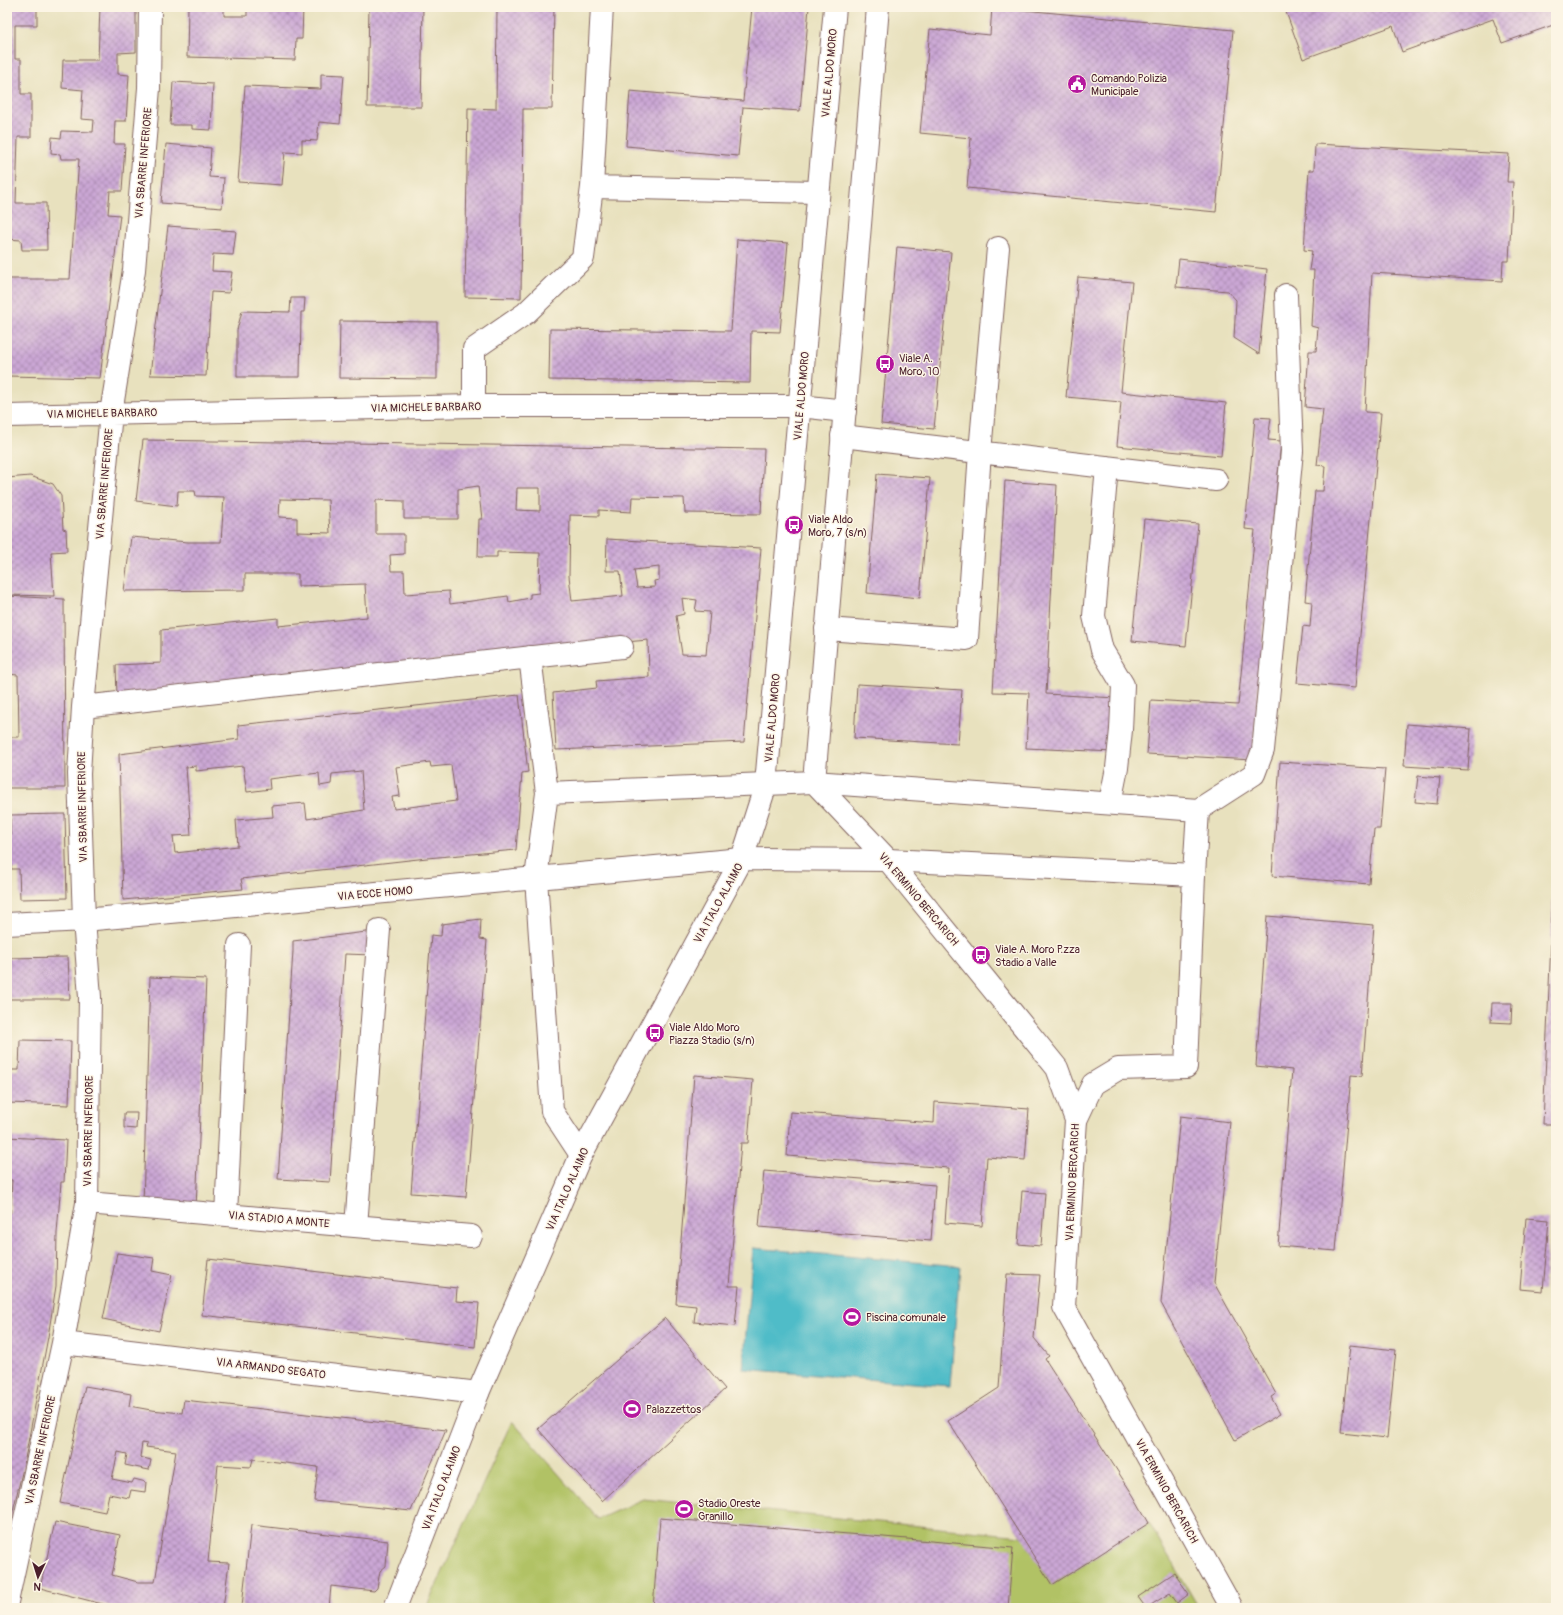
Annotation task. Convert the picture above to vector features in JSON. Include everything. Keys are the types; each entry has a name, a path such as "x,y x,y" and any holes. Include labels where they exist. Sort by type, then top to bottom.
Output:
{"street":[{"name":"VIA SBARRE INFERIORE","path":"7,1602 63,1343 87,1203 90,997 84,920 79,774 83,707 111,413 134,270 149,88 150,7"},
{"path":"474,406 474,349 526,313 583,258 592,187 602,7"},
{"name":"VIALE ALDO MORO","path":"766,784 835,7"},
{"path":"814,782 878,7"},
{"path":"592,187 818,192"},
{"path":"826,629 967,638 980,452 998,248"},
{"path":"548,793 814,782 1198,810 1254,774 1263,750 1292,452 1286,296"},
{"name":"VIA MICHELE BARBARO","path":"7,416 474,406 800,406 844,411"},
{"path":"842,436 1216,480"},
{"path":"1107,467 1094,616 1102,650 1123,685 1120,746 1110,804"},
{"path":"83,707 622,647"},
{"path":"530,657 548,793 536,878 552,1111 581,1155"},
{"name":"VIA ERMINIO BERCARICH","path":"814,782 888,860 1057,1068 1076,1120 1064,1308 1232,1608"},
{"name":"VIA ITALO ALAIMO","path":"394,1608 478,1393 581,1155 742,859 766,784"},
{"path":"1076,1120 1093,1084 1118,1069 1186,1067 1198,810"},
{"name":"VIA ECCE HOMO","path":"7,924 84,920 742,859 888,860 1194,875"},
{"path":"356,1226 379,930"},
{"path":"226,1215 239,945"},
{"name":"VIA STADIO A MONTE","path":"87,1203 471,1236"},
{"name":"VIA ARMANDO SEGATO","path":"63,1343 478,1393"}],"green space":[{"name":"Stadio Oreste Granillo","path":"512,1421 598,1519 643,1499 1022,1536 1052,1585 1149,1523 1199,1608 426,1608"}],"water":[{"name":"Piscina comunale","path":"753,1248 960,1266 950,1386 743,1369"}],"building":[{"path":"7,7 37,7 37,25 15,25 15,59 21,59 21,94 31,94 31,137 18,137 16,203 46,203 47,250 22,250 21,240 7,239"},
{"path":"100,7 136,7 136,52 118,53 118,74 129,75 126,121 115,121 114,144 125,144 122,191 110,191 108,214 120,215 100,378 7,376 7,279 70,279 79,159 61,159 60,154 51,153 52,137 61,138 62,131 93,132 94,120 81,119 83,90 62,88 63,60 98,60"},
{"path":"188,7 224,7 224,16 247,16 247,7 303,7 302,39 296,39 295,60 187,57"},
{"path":"369,7 423,7 421,107 367,107"},
{"path":"497,7 554,7 552,109 523,109 521,298 465,297 468,108 496,109"},
{"path":"752,7 809,7 800,111 743,107 738,156 626,146 630,91 743,101"},
{"name":"Comando Polizia Municipale","path":"992,7 1233,30 1216,212 967,188 971,138 920,133 930,29 990,35"},
{"path":"1299,7 1556,7 1556,24 1502,43 1493,19 1402,52 1393,26 1303,59 1286,12"},
{"path":"321,74 344,75 340,124 319,122 317,141 302,140 302,153 285,152 282,185 238,182 245,86 321,89"},
{"path":"173,82 213,84 211,130 192,129 192,125 170,125"},
{"path":"166,144 211,148 209,177 224,178 222,208 161,203"},
{"path":"1315,144 1509,154 1507,182 1513,182 1509,261 1503,261 1502,281 1372,273 1365,412 1381,413 1355,688 1297,683 1303,626 1310,627 1312,602 1305,601 1315,491 1323,491 1325,466 1317,465 1323,409 1305,407 1309,351 1316,351 1318,328 1311,326 1314,270 1309,270 1312,251 1304,250 1309,170 1314,170"},
{"path":"168,226 236,231 233,255 213,254 212,271 232,272 229,293 211,292 206,376 150,375"},
{"path":"737,239 788,243 780,332 751,331 750,383 549,380 550,329 731,331"},
{"path":"897,247 951,252 934,429 881,424"},
{"path":"1179,259 1267,269 1259,354 1234,338 1236,300 1228,291 1176,287"},
{"path":"1078,277 1132,282 1121,392 1226,403 1221,456 1117,446 1121,402 1066,397"},
{"path":"291,298 305,298 304,312 301,312 300,377 237,377 237,330 242,311 290,312"},
{"path":"340,321 437,322 437,379 339,378"},
{"path":"1255,417 1271,418 1268,440 1281,441 1252,760 1147,754 1151,700 1238,705 1255,530 1245,529"},
{"path":"143,440 764,449 761,514 685,513 684,498 632,497 631,512 599,510 599,516 570,515 569,576 572,601 623,596 620,571 606,571 607,539 761,548 744,742 556,750 553,693 597,688 596,681 649,677 648,640 536,650 117,696 116,665 161,663 161,630 278,618 278,626 367,617 365,584 298,586 298,574 245,574 245,590 124,591 131,537 188,542 221,542 224,497 196,496 195,491 178,491 177,506 136,501","holes":["478,486 482,519 479,519 478,557 497,557 497,552 540,553 539,593 530,594 530,598 509,602 508,596 450,604 449,591 405,594 404,571 391,571 390,555 404,554 404,534 376,534 376,500 404,501 404,519 458,519 458,489","517,488 540,488 540,511 516,510","280,499 328,500 330,533 297,532 297,518 279,517","659,567 659,580 654,581 655,587 637,588 634,570","682,598 697,600 695,611 710,612 706,655 682,654 676,616 684,614"]},
{"path":"877,474 930,478 920,598 867,593"},
{"path":"30,476 53,484 61,496 63,529 66,530 67,551 51,552 54,596 7,595 7,478"},
{"path":"1005,481 1057,485 1046,694 1116,698 1114,752 1026,748 1029,693 993,692"},
{"path":"1144,519 1198,524 1186,646 1132,641"},
{"path":"7,596 64,599 65,788 7,788 7,737 19,737 18,675 7,674"},
{"path":"857,684 962,690 958,744 854,738"},
{"path":"519,695 528,772 522,773 516,850 427,858 241,879 243,889 123,900 119,754 239,739 238,725","holes":["430,762 431,767 451,765 456,801 394,809 392,797 400,796 396,767","196,766 196,771 243,766 247,792 270,789 269,779 319,773 320,786 331,784 332,774 361,771 364,810 307,819 305,803 272,806 273,817 236,820 238,846 175,853 173,836 191,835 186,767"]},
{"path":"1407,724 1471,729 1468,770 1404,766"},
{"path":"1280,762 1385,769 1380,829 1374,829 1369,884 1272,876"},
{"path":"1418,776 1440,778 1437,804 1415,802"},
{"path":"65,814 67,898 20,899 19,869 11,869 10,815"},
{"path":"1553,895 1556,895 1556,1124 1543,1124"},
{"path":"1267,916 1374,925 1362,1076 1351,1075 1336,1251 1278,1246 1292,1070 1256,1066"},
{"path":"481,919 480,939 487,940 466,1197 411,1193 431,935 441,936 442,924"},
{"path":"374,931 373,955 345,954 330,1182 278,1179 293,941"},
{"path":"68,957 70,999 7,999 7,958"},
{"path":"150,977 206,979 196,1208 143,1204"},
{"path":"1492,1003 1512,1003 1511,1023 1491,1022"},
{"path":"20,1040 71,1041 69,1105 7,1103 7,1070 19,1070"},
{"path":"694,1075 753,1080 748,1143 741,1143 729,1286 739,1286 735,1326 694,1322 696,1306 676,1304"},
{"path":"935,1102 1029,1109 1025,1160 987,1157 982,1226 945,1223 949,1168 787,1156 790,1112 934,1123"},
{"path":"124,1113 137,1113 136,1129 124,1128"},
{"path":"1180,1116 1230,1122 1214,1283 1276,1394 1271,1397 1280,1414 1235,1440 1161,1303"},
{"path":"7,1137 66,1140 64,1182 61,1182 57,1233 56,1286 24,1464 8,1532 7,1214 10,1214 12,1180 7,1180"},
{"path":"764,1171 935,1185 931,1241 759,1227"},
{"path":"1022,1191 1045,1193 1041,1246 1018,1244"},
{"path":"1526,1218 1549,1220 1543,1291 1520,1289"},
{"path":"117,1253 154,1258 152,1271 172,1275 159,1331 103,1319"},
{"path":"208,1259 457,1288 456,1301 479,1303 475,1347 202,1315"},
{"path":"1007,1274 1040,1275 1034,1338 1049,1356 1045,1359 1133,1495 1149,1523 1052,1585 948,1421 999,1388"},
{"name":"Palazzettos","path":"665,1318 725,1389 602,1501 538,1429"},
{"path":"1350,1345 1396,1350 1387,1438 1341,1433"},
{"path":"85,1386 131,1394 129,1406 151,1410 182,1413 184,1400 446,1430 411,1511 314,1501 318,1467 253,1459 251,1467 218,1465 208,1562 229,1563 223,1608 118,1608 40,1588 55,1522 120,1535 112,1575 138,1582 155,1582 176,1451 146,1447 147,1444 142,1443 140,1457 151,1460 149,1470 125,1465 127,1454 118,1452 112,1479 132,1483 134,1479 146,1482 145,1492 131,1490 129,1498 109,1494 105,1512 60,1503"},
{"path":"660,1518 1013,1548 1008,1608 653,1608"},
{"path":"251,1525 388,1541 386,1566 380,1571 377,1588 374,1591 331,1586 329,1608 250,1608 242,1606"},
{"path":"1174,1573 1189,1594 1177,1603 1170,1593 1146,1608 1138,1597"}],"place":[{"name":"Comando Polizia Municipale","path":"1077,84"},
{"name":"Viale A. Moro, 10","path":"885,364"},
{"name":"Viale Aldo Moro, 7 (s/n)","path":"794,525"},
{"name":"Viale A. Moro P.zza Stadio a Valle","path":"981,955"},
{"name":"Viale Aldo Moro Piazza Stadio (s/n)","path":"655,1033"},
{"name":"Piscina comunale","path":"852,1317"},
{"name":"Palazzettos","path":"632,1409"},
{"name":"Stadio Oreste Granillo","path":"684,1509"}]}
